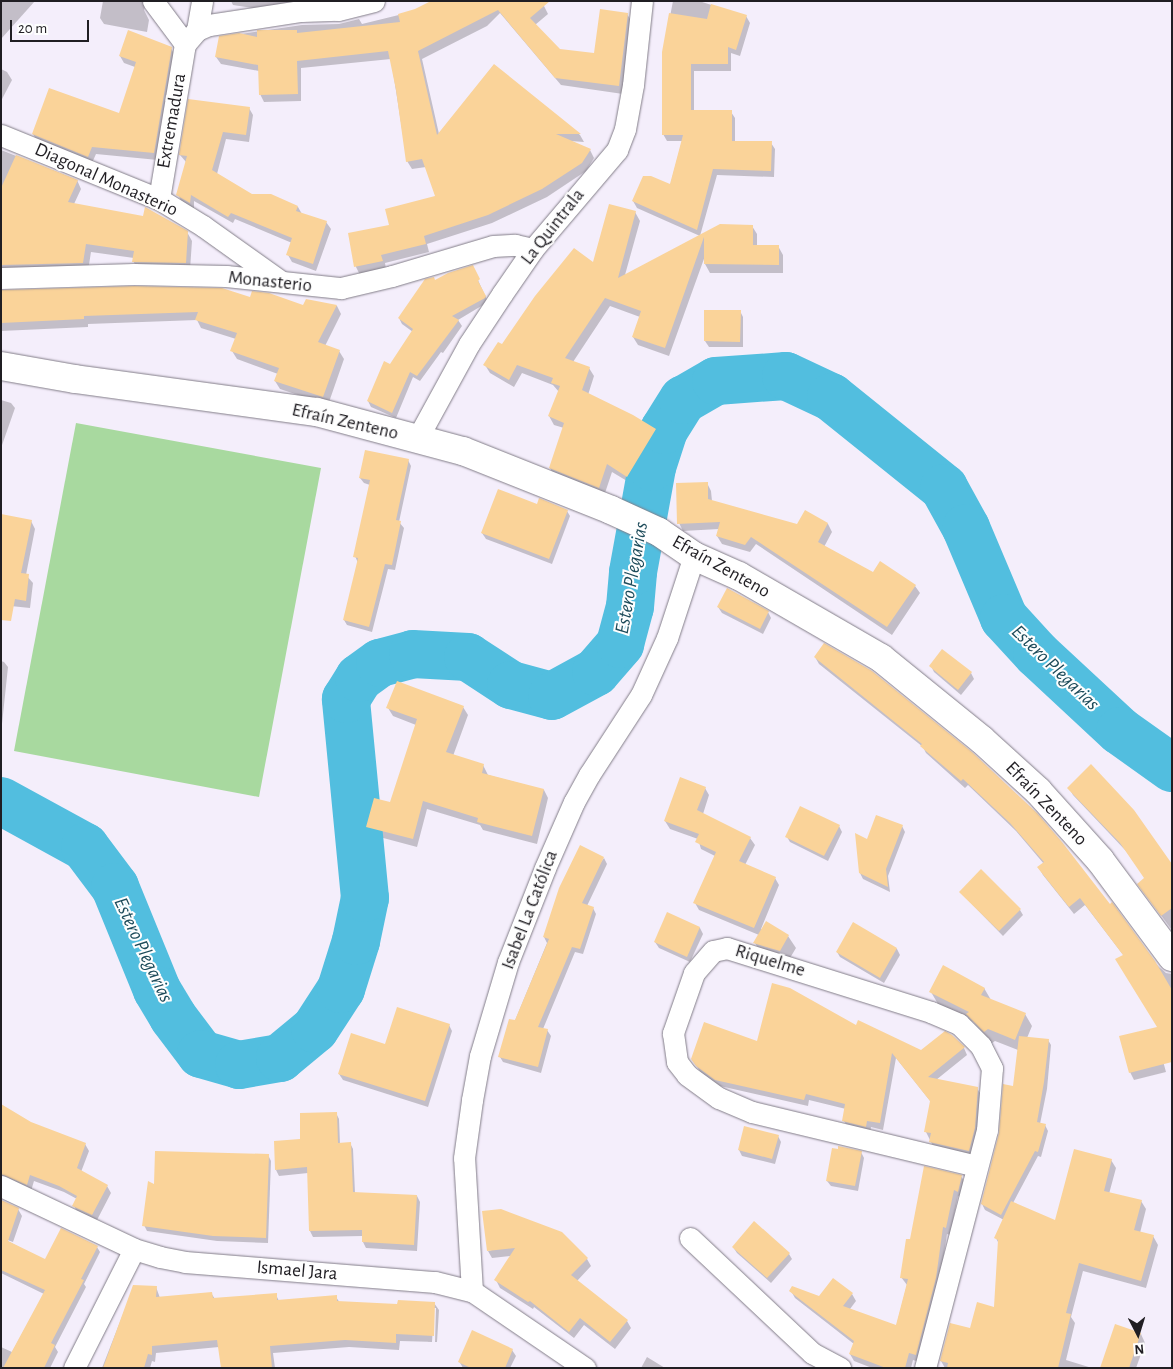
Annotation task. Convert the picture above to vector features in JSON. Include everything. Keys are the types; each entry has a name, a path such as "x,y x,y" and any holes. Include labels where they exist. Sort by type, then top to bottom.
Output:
{"street":[{"path":"152,1 191,37 209,25 301,11 338,10 374,1"},
{"name":"Extremadura","path":"159,199 191,37 202,1"},
{"name":"La Quintrala","path":"417,439 469,344 534,250 617,150 625,129 633,85 642,1"},
{"name":"Diagonal Monasterio","path":"1,135 159,199 204,226 282,282"},
{"name":"Monasterio","path":"1,278 134,274 226,276 341,288 392,276 493,246 515,245 534,250"},
{"name":"Efraín Zenteno","path":"1,366 75,379 317,412 463,451 611,510 660,532 694,556 739,576 882,658 982,740 1038,791 1100,860 1172,958"},
{"name":"Isabel La Católica","path":"472,1292 464,1158 480,1056 508,962 545,868 574,802 589,774 641,695 650,677 667,638 694,556"},
{"name":"Riquelme","path":"925,1368 987,1130 992,1068 981,1046 959,1024 888,997 727,948 713,951 694,973 673,1033 677,1062 688,1075 720,1098 752,1112 977,1166"},
{"name":"Ismael Jara","path":"1,1186 134,1249 185,1262 434,1282 472,1292 585,1368"},
{"path":"690,1238 812,1353 840,1368"},
{"path":"74,1368 134,1249"}],"green space":[{"path":"76,423 321,468 259,797 14,751"}],"building":[{"path":"431,1 550,1 530,18 560,49 594,53 600,9 628,13 619,86 555,78 498,10 418,51 437,135 494,64 581,134 556,134 591,149 582,163 542,189 488,215 424,236 426,244 381,255 383,261 354,267 348,233 389,225 385,209 435,196 422,159 406,162 396,90 388,51 297,61 298,94 259,95 258,65 215,57 219,36 239,33 257,37 257,30 297,30 297,33 400,22 398,14 415,9"},
{"path":"711,4 747,15 736,50 728,47 728,64 691,64 691,110 732,110 732,141 772,141 771,171 713,169 697,230 632,201 643,176 651,176 670,184 683,135 662,135 662,52 669,13 707,19"},
{"path":"128,30 172,47 154,153 92,147 88,157 32,134 49,88 119,113 136,62 119,56"},
{"path":"188,99 250,107 246,135 223,132 212,170 252,194 271,194 298,206 296,211 327,221 313,264 286,255 292,238 231,213 228,217 191,195 190,203 176,195 187,156 179,155"},
{"path":"16,155 78,180 68,202 143,216 145,207 188,231 186,263 132,262 134,251 86,244 83,263 1,265 1,188"},
{"path":"609,204 636,211 618,278 720,224 753,225 753,245 779,245 779,265 704,264 704,237 665,348 632,337 641,311 605,298 565,358 590,367 582,390 633,415 656,429 627,477 607,464 599,488 549,468 564,423 548,416 560,386 551,383 553,378 517,365 509,380 483,365 498,342 502,344 535,296 574,248 593,262"},
{"path":"473,265 480,279 478,281 486,296 485,298 452,316 459,320 417,376 410,372 392,413 367,401 384,361 390,364 413,329 398,318 425,279 434,277 435,280 448,273"},
{"path":"134,286 222,288 250,297 252,291 269,293 303,305 306,299 337,305 318,342 340,350 323,397 274,381 279,368 230,351 237,333 195,320 198,312 84,316 84,319 1,323 1,290"},
{"path":"704,310 741,310 740,342 704,341"},
{"path":"365,450 409,459 396,520 401,521 392,565 385,564 369,627 343,620 358,558 353,557 370,480 359,478"},
{"path":"708,482 708,499 797,524 805,510 828,523 818,542 873,572 880,561 916,585 887,627 751,537 745,545 716,536 720,522 677,524 676,483"},
{"path":"498,489 537,504 539,498 568,510 549,559 481,533"},
{"path":"1,514 32,520 21,573 29,574 26,601 15,599 11,621 1,620"},
{"path":"727,588 769,611 760,629 717,607"},
{"path":"824,643 872,671 972,752 1037,813 1110,904 1112,902 1155,961 1172,990 1172,1062 1129,1073 1119,1036 1157,1027 1115,959 1123,955 1080,898 1069,907 1037,867 1044,862 1010,823 963,779 961,781 920,746 922,744 814,657"},
{"path":"942,649 972,672 958,690 929,666"},
{"path":"397,681 464,706 446,752 484,764 482,773 544,789 532,836 477,822 478,818 423,801 413,839 366,827 374,798 390,802 417,719 386,708"},
{"path":"1091,764 1134,810 1172,864 1172,908 1161,916 1137,884 1144,878 1120,843 1067,788"},
{"path":"680,777 706,787 697,810 751,837 739,861 776,877 754,928 693,903 716,852 695,842 699,834 664,821"},
{"path":"800,806 840,825 824,856 785,837"},
{"path":"876,815 903,825 886,869 888,887 859,873 855,833 867,839"},
{"path":"580,845 604,857 582,903 594,907 580,949 572,947 538,1027 548,1029 538,1067 498,1057 509,1019 515,1020 549,939 543,937 559,888"},
{"path":"981,869 1021,909 999,931 959,892"},
{"path":"667,912 700,927 687,957 654,942"},
{"path":"766,921 789,935 780,951 753,943"},
{"path":"853,922 897,948 880,978 836,952"},
{"path":"943,965 985,988 981,995 1026,1013 1015,1040 988,1029 984,1032 966,1014 969,1012 929,992"},
{"path":"772,983 790,988 856,1025 858,1020 921,1050 945,1031 952,1035 965,1047 928,1077 978,1087 975,1128 969,1151 929,1142 931,1133 924,1132 930,1101 892,1053 880,1123 867,1121 866,1127 842,1121 845,1104 806,1094 804,1100 715,1080 696,1066 691,1059 704,1022 757,1041"},
{"path":"397,1007 450,1024 425,1101 338,1074 351,1033 385,1044"},
{"path":"1019,1036 1049,1039 1037,1122 1046,1124 1038,1152 1035,1151 1001,1215 981,1204 999,1133 1003,1084 1013,1086"},
{"path":"1,1104 31,1122 86,1143 77,1168 108,1185 92,1215 72,1206 77,1196 59,1186 30,1175 27,1185 1,1174"},
{"path":"337,1112 338,1143 351,1142 353,1192 417,1195 414,1245 362,1242 362,1230 309,1231 307,1167 275,1170 274,1141 300,1139 300,1113"},
{"path":"744,1126 779,1135 772,1159 738,1150"},
{"path":"838,1146 862,1151 855,1186 826,1181 832,1148 838,1149"},
{"path":"1074,1149 1112,1159 1104,1191 1142,1200 1134,1230 1154,1235 1141,1281 1079,1263 1066,1313 1071,1314 1058,1368 947,1368 948,1363 940,1361 950,1323 970,1328 977,1302 994,1307 998,1240 994,1238 1011,1201 1055,1220"},
{"path":"155,1151 269,1154 266,1238 213,1236 142,1226 148,1181 154,1184"},
{"path":"924,1166 962,1175 958,1192 954,1190 946,1228 943,1227 936,1278 916,1355 909,1353 905,1368 886,1368 849,1354 854,1341 789,1291 792,1286 819,1296 833,1278 853,1293 843,1306 896,1325 908,1279 900,1278 906,1239 910,1239"},
{"path":"1,1200 19,1208 8,1241 45,1259 61,1228 98,1246 81,1279 84,1280 51,1343 55,1345 44,1368 3,1368 45,1290 1,1270"},
{"path":"501,1209 562,1232 588,1258 571,1275 628,1320 610,1342 580,1318 569,1332 530,1301 528,1302 494,1280 515,1248 487,1251 482,1211"},
{"path":"754,1221 790,1253 767,1278 732,1247"},
{"path":"133,1285 157,1286 156,1297 212,1292 213,1298 277,1293 277,1300 337,1295 337,1301 397,1304 398,1300 435,1302 434,1336 396,1334 396,1343 345,1340 270,1346 272,1368 221,1368 217,1340 152,1346 152,1355 148,1354 144,1368 103,1368"},
{"path":"1115,1324 1141,1333 1129,1368 1100,1368"},
{"path":"472,1330 513,1349 505,1368 471,1368 458,1362"}],"waterway":[{"name":"Estero Plegarias","path":"1,801 85,847 115,887 157,990 173,1017 201,1054 239,1065 280,1058 315,1029 341,989 356,941 365,898 346,699 359,678 380,663 413,654 468,657 511,685 552,696 596,672 620,644 630,607 633,572 652,467 664,430 683,400 716,381 786,376 831,397 944,488 966,528 1004,618 1037,654 1120,731 1172,768"}]}
